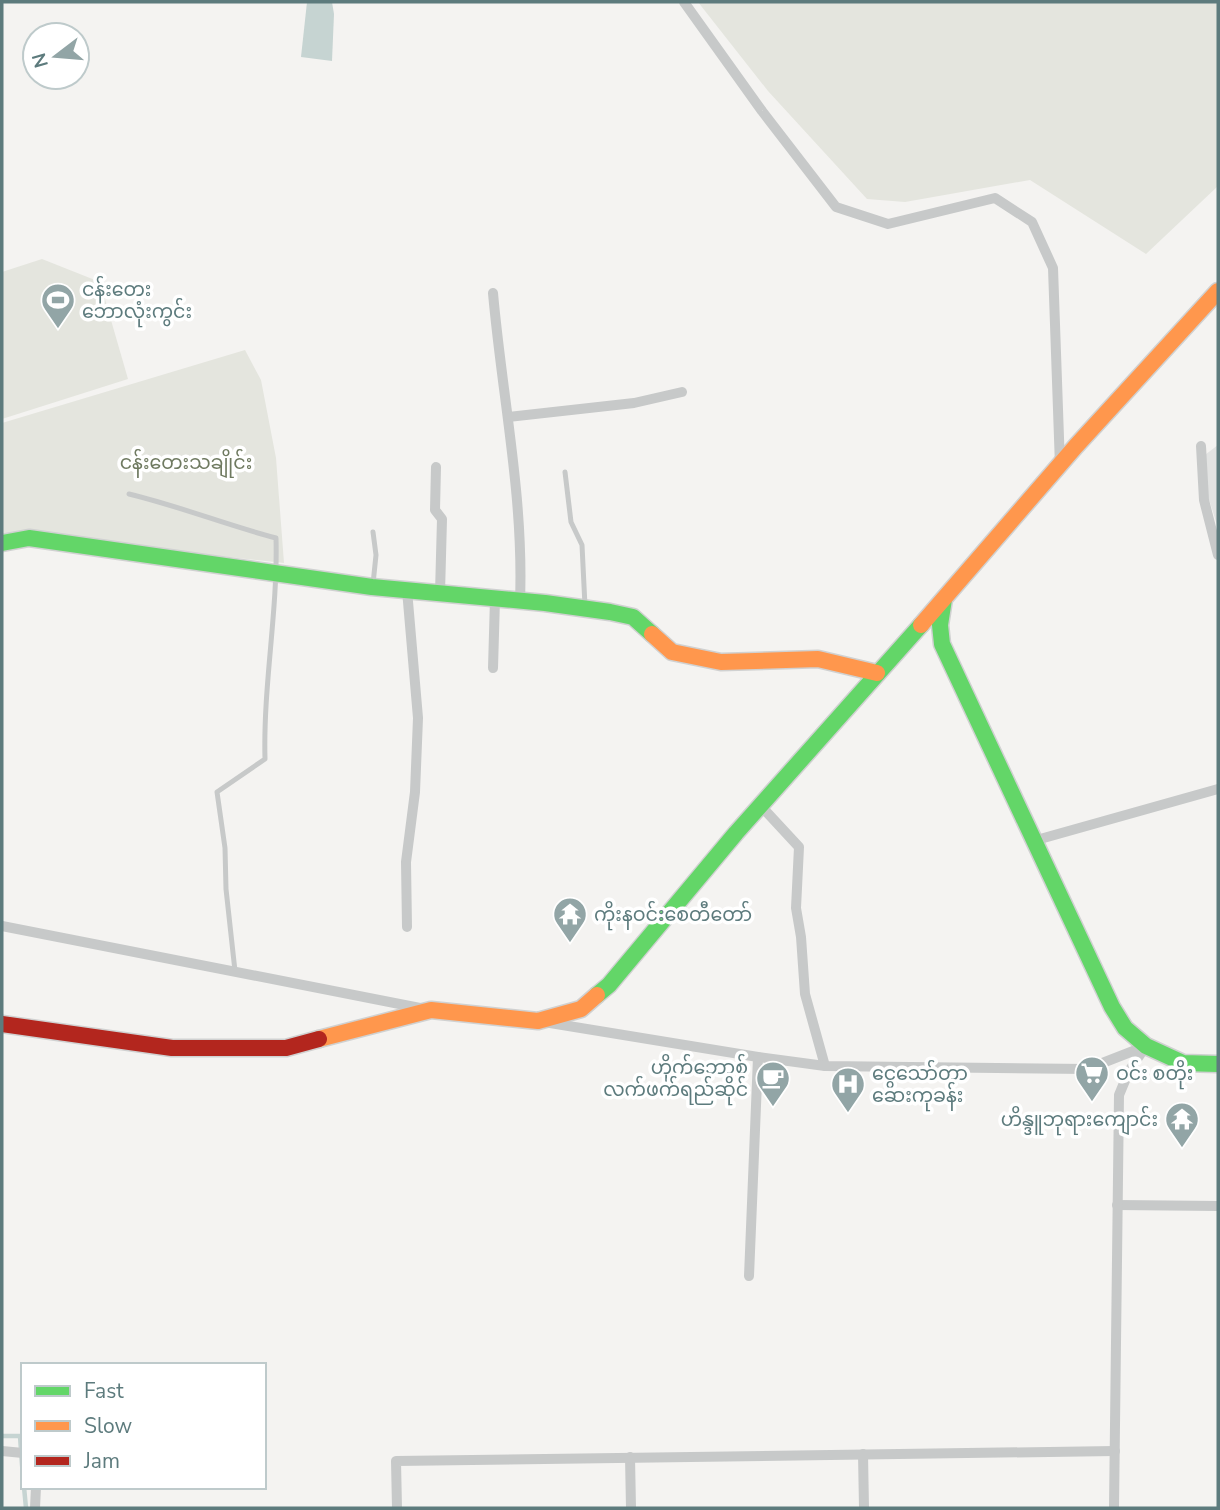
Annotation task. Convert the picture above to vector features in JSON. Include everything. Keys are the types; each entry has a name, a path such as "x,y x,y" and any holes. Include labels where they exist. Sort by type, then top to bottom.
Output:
{"main road":[{"path":"2,1024 172,1048 286,1048 431,1010 538,1021 581,1009 609,985 877,673 1218,291"},
{"path":"2,543 29,538 372,587 585,609 634,617 672,652 721,662 818,659 877,673"},
{"path":"944,599 940,625 942,645 1112,1007 1125,1028 1146,1046 1183,1063 1218,1064"}],"street":[{"path":"684,2 762,111 836,207 888,224 995,198 1032,222 1053,268 1059,466"},
{"path":"493,293 499,359 516,474 522,551 520,601"},
{"path":"508,417 634,403 682,392"},
{"path":"1201,446 1204,500 1218,555"},
{"path":"436,467 435,510 442,519 440,593"},
{"path":"407,590 418,718 415,792 406,862 407,927"},
{"path":"492,668 495,599"},
{"path":"1033,841 1218,789"},
{"path":"761,806 799,847 796,908 805,994 825,1066"},
{"path":"2,926 431,1010"},
{"path":"538,1021 758,1058 825,1066 1087,1069 1146,1046"},
{"path":"1114,1508 1119,1095 1129,1071 1146,1046"},
{"path":"748,1276 758,1058"},
{"path":"1116,1205 1218,1206"},
{"path":"2,1451 21,1454"},
{"path":"397,1508 396,1461 1115,1451"},
{"path":"863,1454 864,1508"},
{"path":"630,1457 631,1508"},
{"path":"35,1508 36,1489"}],"lane":[{"path":"565,472 571,522 582,545 585,609"},
{"path":"129,494 164,502 228,525 276,538 277,574 264,727 265,759 217,792 225,848 226,889 235,971"},
{"path":"372,587 376,555 373,532"}],"shaded area":[{"path":"307,2 332,2 332,61 301,57"},
{"path":"1218,445 1218,528 1197,461"}],"green space":[{"path":"698,2 1218,2 1218,186 1146,254 1030,180 905,202 867,199 768,91"},
{"name":"ငန်းတေး ဘောလုံးကွင်း","path":"42,259 100,282 128,379 2,419 2,272"},
{"name":"ငန်းတေးသချိုင်း","path":"245,350 261,380 276,458 284,563 27,535 2,535 2,423"}],"waterway":[{"path":"2,1436 20,1436 21,1450"},
{"path":"24,1489 26,1508"}],"traffic: fast":[{"path":"2,543 29,538 372,587 545,603 610,612 633,617 652,634"},
{"path":"944,599 940,625 942,644 1112,1007 1125,1028 1146,1046 1183,1063 1218,1064"},
{"path":"597,995 609,985 736,833 921,625"}],"traffic: slow":[{"path":"921,625 1076,446 1218,291"},
{"path":"652,634 672,652 721,662 818,659 877,673"},
{"path":"319,1039 431,1010 538,1021 581,1009 597,995"}],"traffic: jam":[{"path":"2,1024 172,1048 286,1048 319,1039"}],"place":[{"name":"ငန်းတေး ဘောလုံးကွင်း","path":"58,330"},
{"name":"ကိုးနဝင်းစေတီတော်","path":"570,944"},
{"name":"ဝင်း စတိုး","path":"1092,1103"},
{"name":"ဟိုက်ဘော့စ် လက်ဖက်ရည်ဆိုင်","path":"773,1108"},
{"name":"ငွေသော်တာ ဆေးကုခန်း","path":"848,1114"},
{"name":"ဟိန္ဒူဘုရားကျောင်း","path":"1182,1149"}]}
